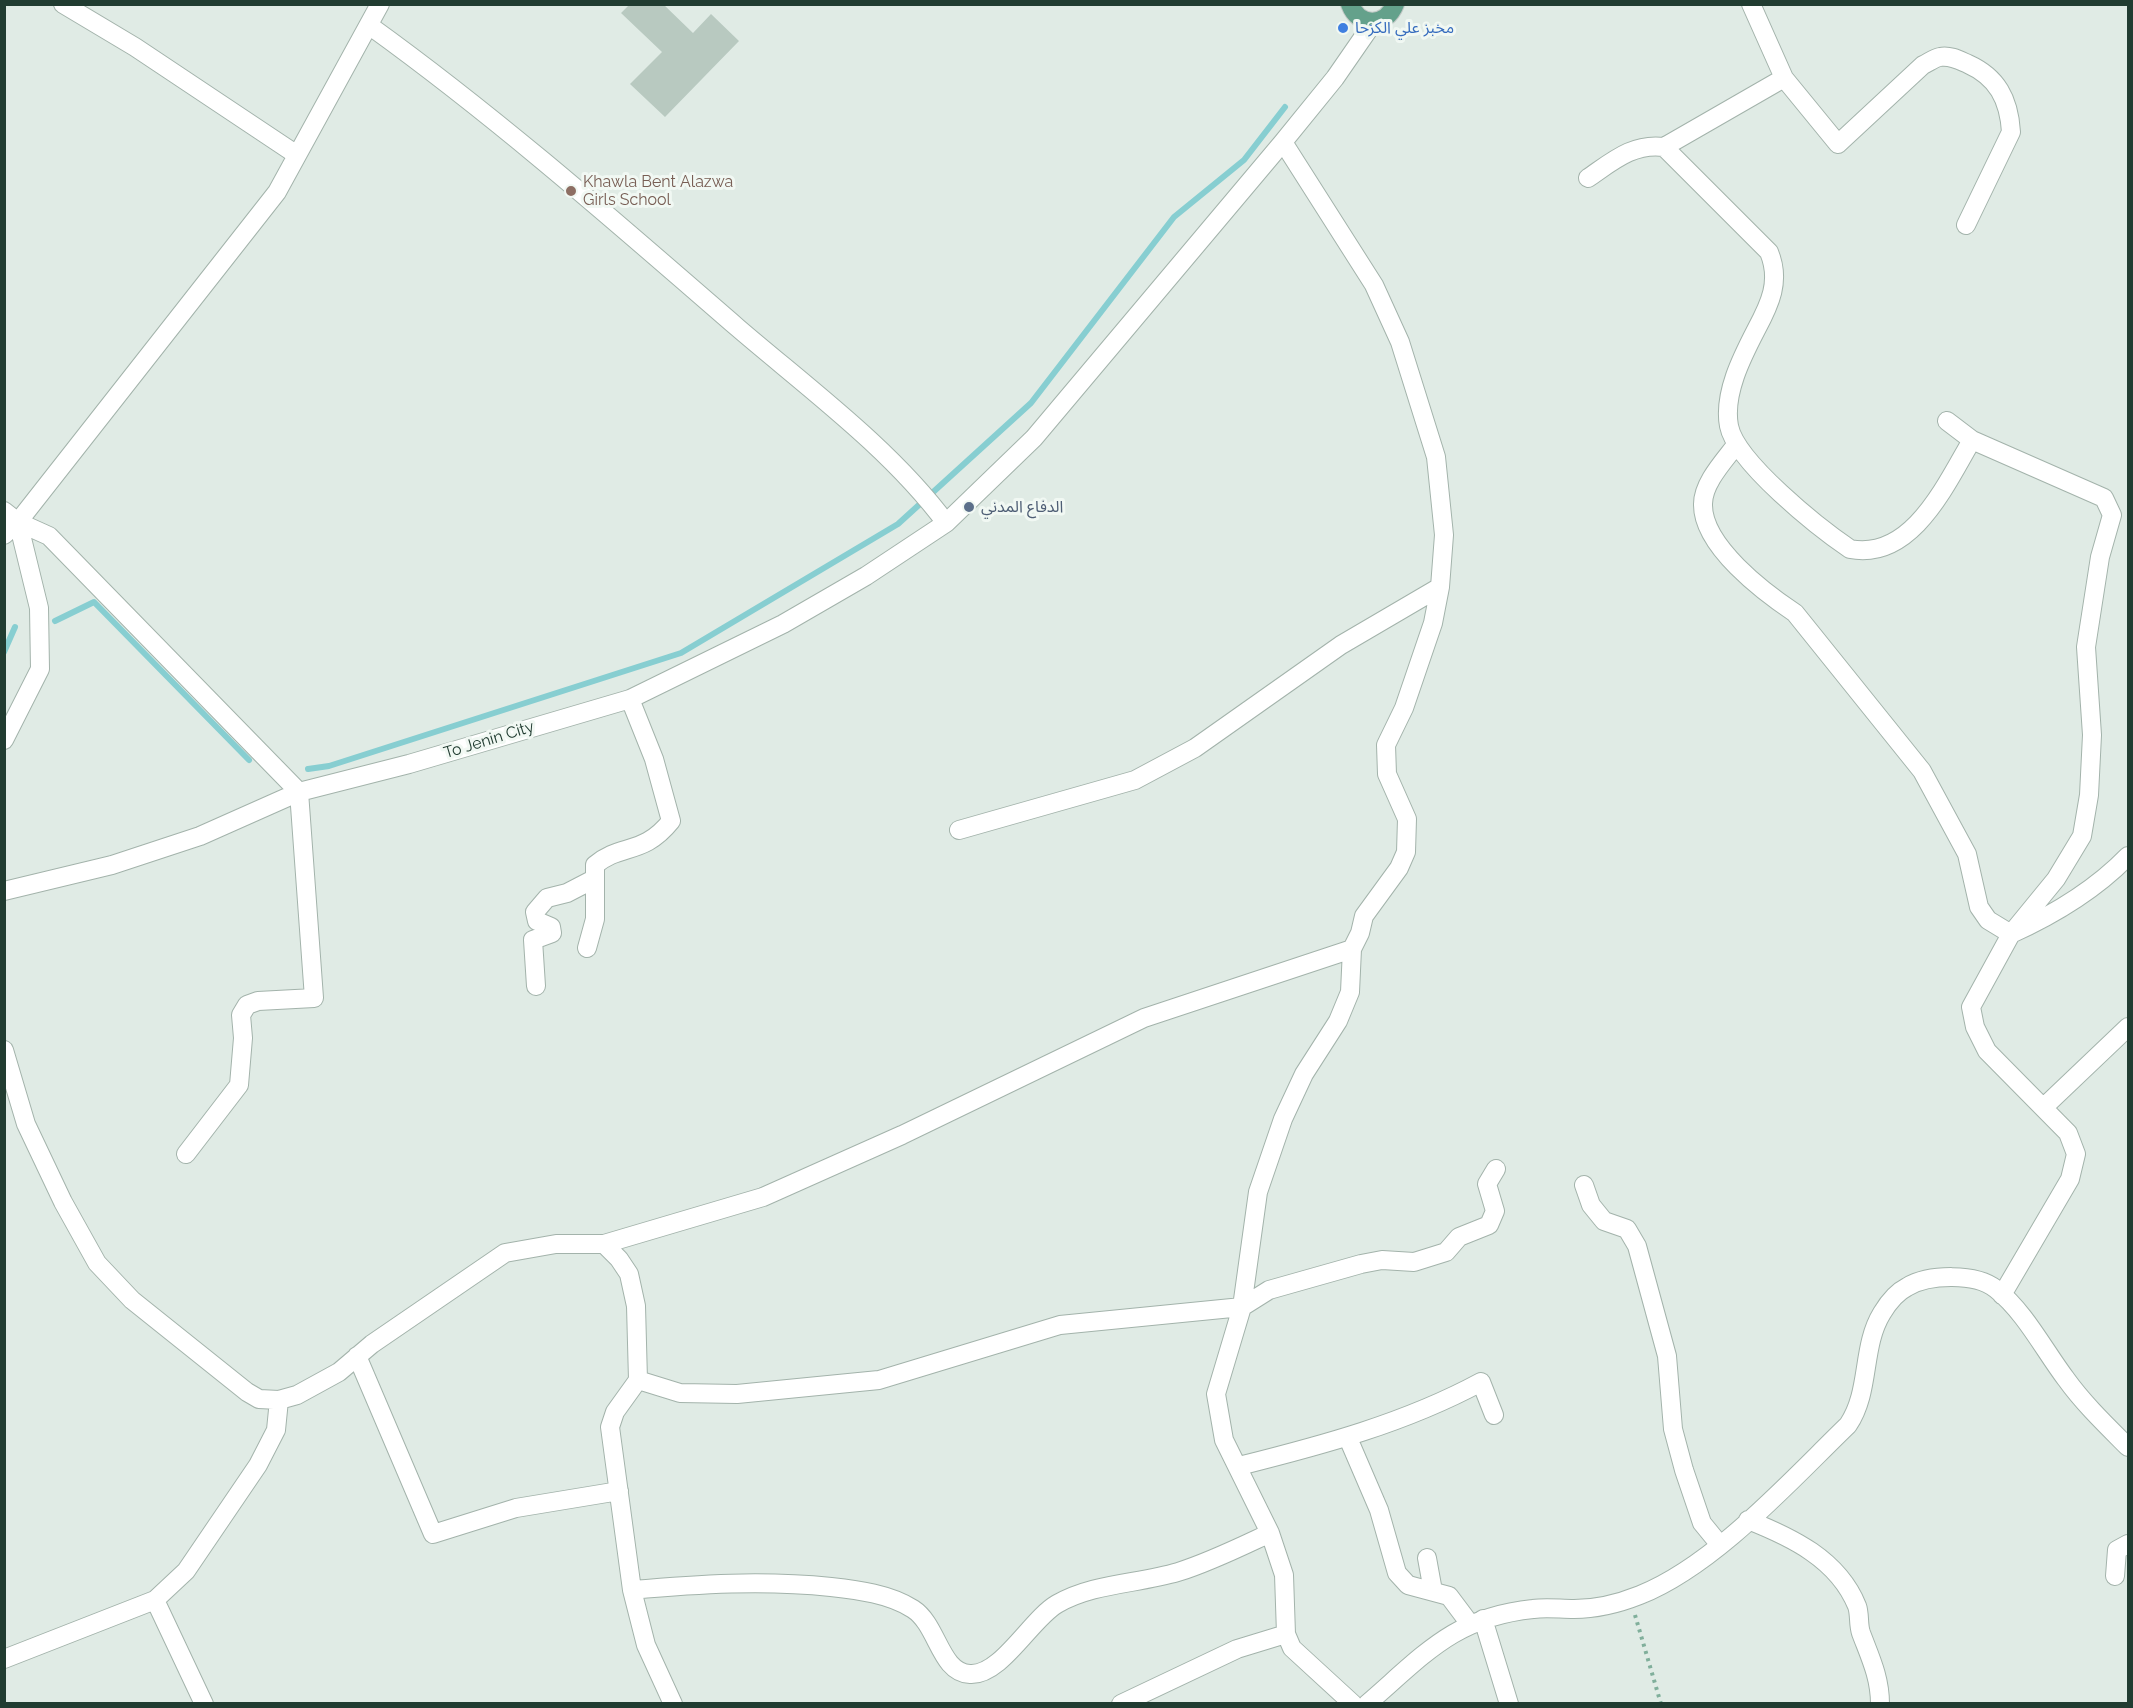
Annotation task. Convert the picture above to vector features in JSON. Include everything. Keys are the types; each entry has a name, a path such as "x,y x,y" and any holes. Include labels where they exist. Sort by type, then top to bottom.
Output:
{"main road":[{"path":"1348,5 1359,18 1373,23 1388,17 1395,4"}],"street":[{"path":"63,4 135,47 297,155"},
{"path":"9,523 277,192 370,26 380,4"},
{"path":"1751,4 1784,78 1838,144 1923,65 1940,57 1954,58 1986,72 2001,91 2010,117 2011,132 1966,225"},
{"name":"To Jenin City","path":"4,891 112,865 200,836 299,792 410,764 630,699 783,624 866,576 945,523 1034,438 1283,142 1335,78 1373,23"},
{"path":"370,26 449,83 833,410 921,490 945,523"},
{"path":"1588,178 1630,150 1647,145 1664,147 1784,78"},
{"path":"1283,142 1374,285 1400,342 1436,457 1444,535 1440,587 1433,623 1404,708 1386,745 1388,774 1407,819 1406,852 1399,868 1364,916 1352,949 1350,992 1338,1021 1304,1074 1283,1119 1258,1192 1242,1307 1216,1394 1224,1440 1239,1466 1270,1533 1284,1575 1286,1634 1292,1648 1353,1704"},
{"path":"1664,147 1769,252 1774,264 1775,281 1769,306 1737,368 1728,423 1736,445 1775,487 1850,549 1865,552 1879,550 1914,528 1936,502 1972,440"},
{"path":"1947,421 1972,440 2104,498 2112,515 2100,557 2086,647 2092,735 2089,795 2082,836 2056,879 2011,934 1971,1007 1975,1027 1987,1051 2068,1132 2076,1154 2070,1179 2002,1296"},
{"path":"1736,445 1706,491 1703,505 1714,537 1736,566 1801,620 1922,771 1967,854 1979,907 1988,920 2011,934"},
{"path":"4,740 40,669 39,609 9,523"},
{"path":"9,523 48,536 299,792 314,998 258,1001 247,1005 241,1015 243,1038 239,1085 186,1154"},
{"path":"959,830 1135,780 1195,748 1341,645 1440,587"},
{"path":"587,948 595,919 595,866 603,858 646,845 660,835 671,821 654,759 630,699"},
{"path":"2011,934 2043,920 2079,896 2128,856"},
{"path":"536,986 533,940 552,933 551,927 537,921 535,912 547,898 567,893 594,879"},
{"path":"4,1050 26,1124 63,1202 97,1263 132,1300 248,1392 259,1399 279,1400 297,1395 339,1372 357,1356 505,1253 556,1244 604,1244 763,1197 902,1135 1143,1018 1352,949"},
{"path":"2044,1107 2128,1027"},
{"path":"638,1380 680,1393 737,1394 879,1380 1060,1325 1242,1307 1269,1290 1361,1264 1382,1260 1414,1262 1446,1252 1459,1238 1489,1225 1495,1211 1487,1184 1496,1169"},
{"path":"1584,1185 1591,1205 1604,1221 1627,1229 1637,1246 1667,1356 1673,1429 1684,1470 1702,1523 1720,1545"},
{"path":"604,1244 619,1259 629,1274 636,1306 638,1380 615,1412 610,1427 632,1590 646,1645 673,1704"},
{"path":"1367,1704 1434,1645 1476,1621 1535,1608 1577,1610 1630,1598 1674,1578 1704,1560 1848,1425 1857,1411 1871,1341 1881,1314 1893,1298 1907,1287 1921,1281 1952,1279 1980,1281 1995,1288 2019,1313 2068,1382 2128,1447"},
{"path":"357,1356 433,1534 516,1508 619,1491"},
{"path":"1239,1466 1348,1438 1446,1401 1481,1382 1494,1415"},
{"path":"4,1659 155,1600 186,1571 258,1465 276,1430 279,1400"},
{"path":"1348,1438 1379,1510 1397,1573 1408,1585 1449,1596 1476,1621 1509,1704"},
{"path":"1748,1520 1775,1530 1815,1553 1835,1571 1857,1607 1860,1631 1874,1662 1880,1704"},
{"path":"632,1590 721,1582 781,1582 865,1592 892,1599 914,1610 932,1627 948,1662 962,1673 974,1675 989,1669 1054,1605 1082,1591 1179,1572 1270,1533"},
{"path":"2115,1576 2117,1550 2128,1544"},
{"path":"1427,1558 1433,1591"},
{"path":"155,1600 204,1704"},
{"path":"1121,1704 1236,1649 1286,1634"}],"path":[{"path":"1630,1598 1661,1704"}],"building":[{"path":"630,4 663,4 693,33 711,14 739,41 665,117 630,84 662,52 621,13"}],"waterway":[{"path":"308,769 329,766 681,653 898,524 1031,403 1174,217 1244,160 1285,107"},
{"path":"55,621 94,602 249,760"},
{"path":"4,652 15,627"}],"place":[{"name":"مخبز علي الكزحا","path":"1343,28"},
{"name":"Khawla Bent Alazwa Girls School","path":"571,191"},
{"name":"الدفاع المدني","path":"969,507"}]}
